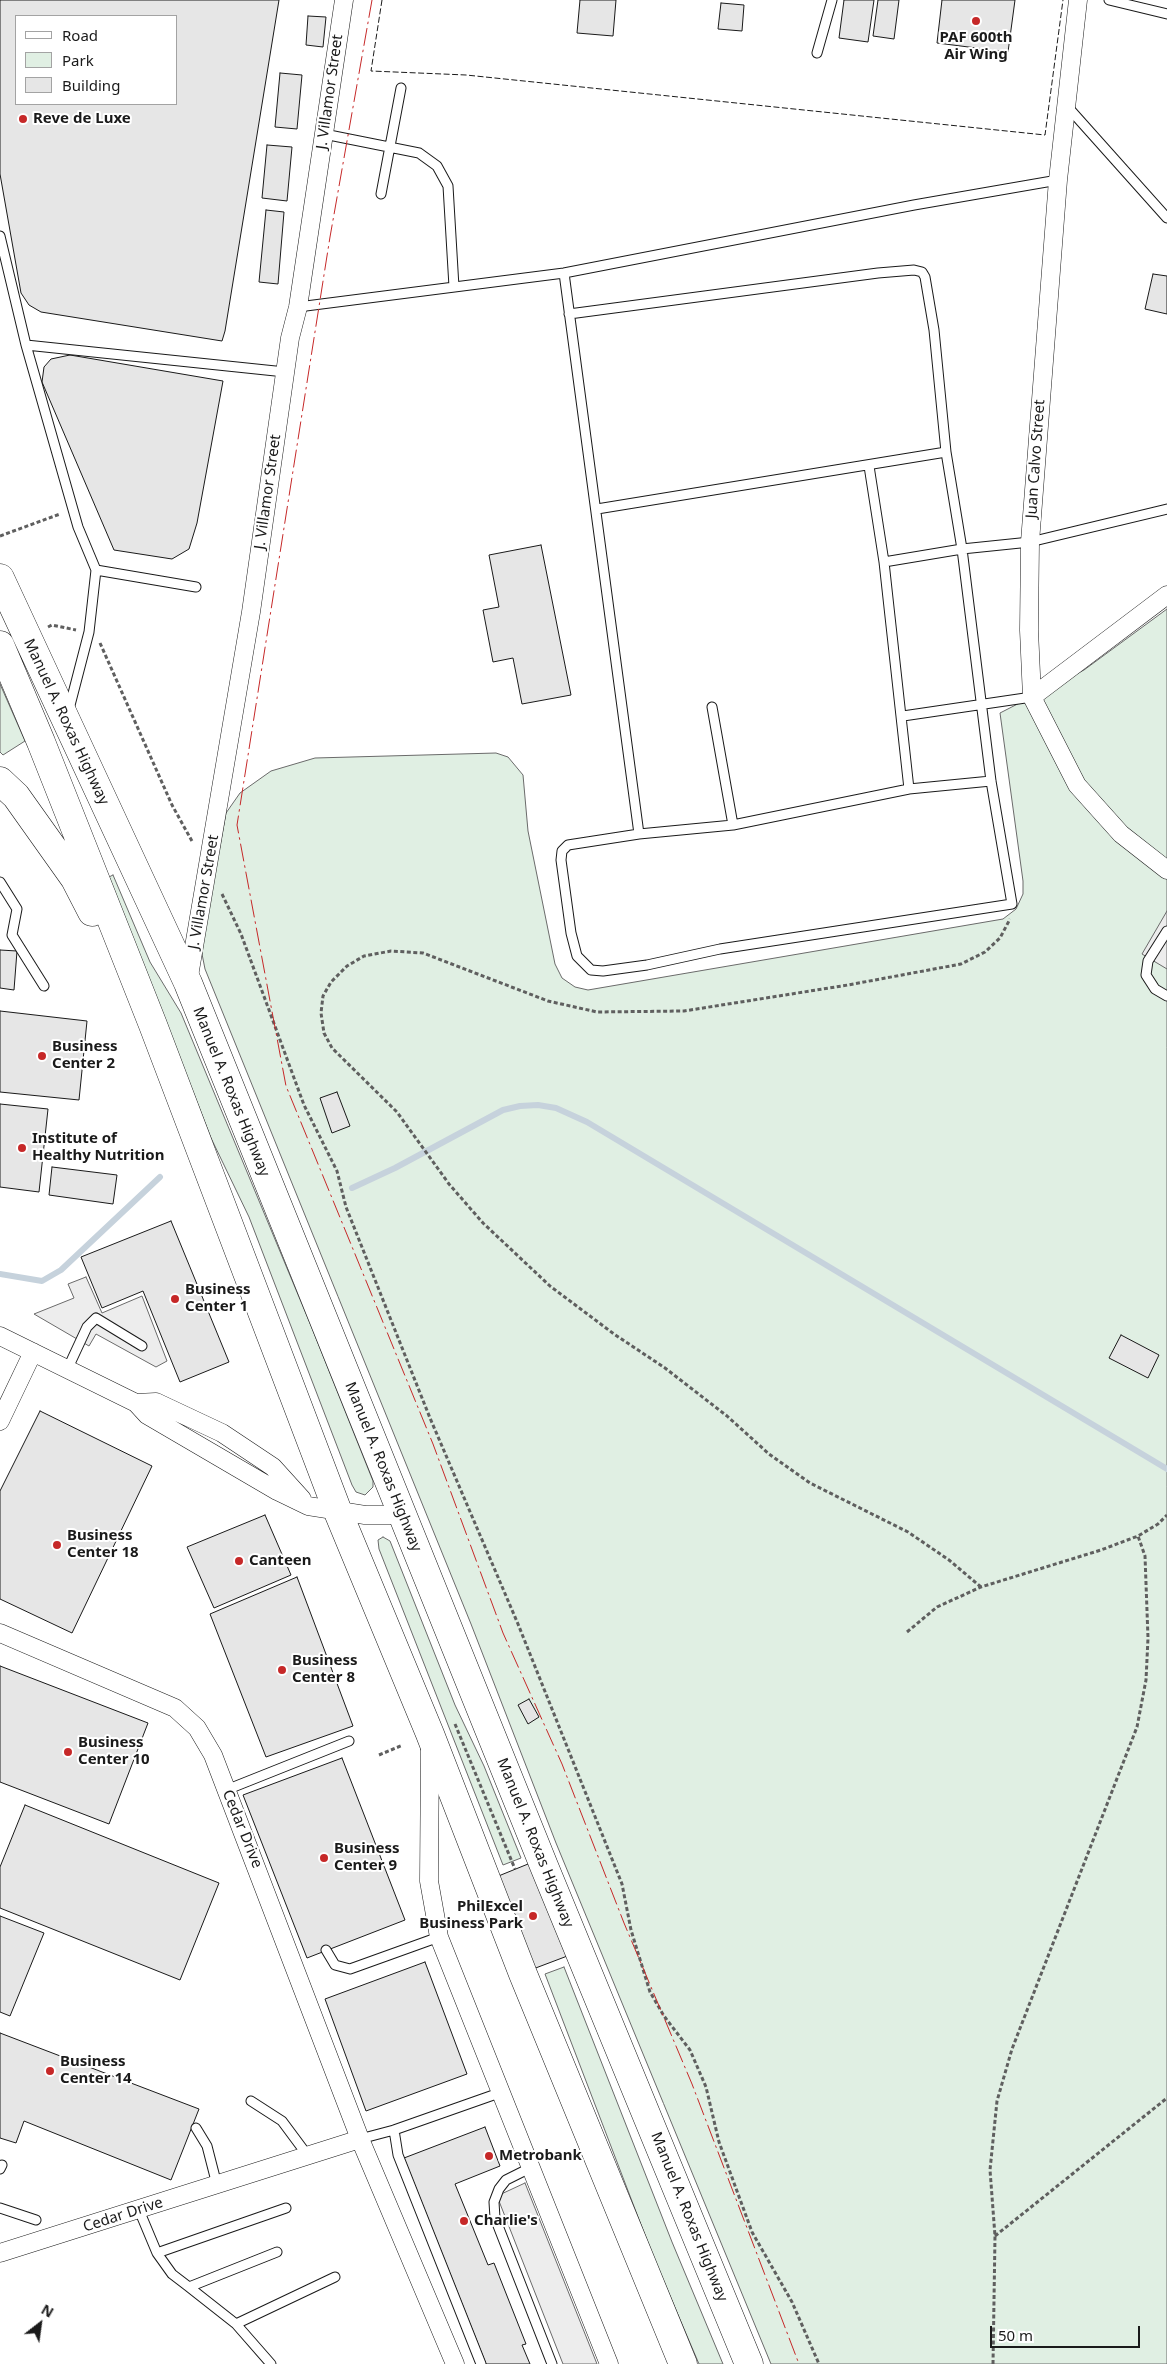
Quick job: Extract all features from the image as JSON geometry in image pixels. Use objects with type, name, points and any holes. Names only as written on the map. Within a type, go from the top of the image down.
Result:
[{"type":"main road","name":"Manuel A. Roxas Highway","points":[[0,578],[188,983],[402,1515],[749,2364]]},
{"type":"main road","name":"Manuel A. Roxas Highway","points":[[0,645],[41,742],[152,1025],[338,1512],[430,1734],[523,1974],[683,2364]]},
{"type":"main road","points":[[0,780],[16,796],[75,879],[152,1025]]},
{"type":"street","name":"J. Villamor Street","points":[[188,983],[251,612],[290,338],[298,308],[344,0]]},
{"type":"street","name":"Juan Calvo Street","points":[[1078,0],[1058,180],[1030,542],[1029,630],[1032,697],[1077,785],[1121,834],[1167,870]]},
{"type":"street","points":[[1032,697],[1167,595]]},
{"type":"street","points":[[0,1336],[136,1404],[156,1402],[222,1433],[273,1467],[308,1506],[365,1515],[402,1515]]},
{"type":"street","points":[[0,1421],[33,1352]]},
{"type":"street","name":"Cedar Drive","points":[[0,1633],[175,1708],[197,1728],[213,1755],[360,2139],[455,2364]]},
{"type":"street","points":[[430,1734],[429,1881],[439,1937],[609,2364]]},
{"type":"street","name":"Cedar Drive","points":[[0,2253],[360,2139]]},
{"type":"lane","points":[[817,53],[832,0]]},
{"type":"lane","points":[[1109,0],[1167,14]]},
{"type":"lane","points":[[381,194],[401,88]]},
{"type":"lane","points":[[1066,105],[1167,218]]},
{"type":"lane","points":[[324,134],[419,153],[438,166],[448,186],[454,287]]},
{"type":"lane","points":[[298,308],[564,273],[914,205],[1058,180]]},
{"type":"lane","points":[[0,236],[2,259],[78,527],[96,570],[89,632],[66,722]]},
{"type":"lane","points":[[569,314],[878,273],[914,270],[922,272],[925,277],[934,330],[946,452],[962,549],[991,781],[1012,904],[720,949],[647,965],[603,971],[591,970],[577,956],[571,933],[561,860],[562,851],[568,845],[638,834],[733,825],[910,789],[991,781]]},
{"type":"lane","points":[[564,273],[597,509],[638,834]]},
{"type":"lane","points":[[26,345],[285,372]]},
{"type":"lane","points":[[597,509],[946,452]]},
{"type":"lane","points":[[869,466],[884,562],[910,789]]},
{"type":"lane","points":[[884,562],[962,549],[1030,542],[1167,509]]},
{"type":"lane","points":[[96,570],[196,587]]},
{"type":"lane","points":[[902,716],[1032,697]]},
{"type":"lane","points":[[712,707],[733,825]]},
{"type":"lane","points":[[0,882],[17,909],[12,936],[44,986]]},
{"type":"lane","points":[[1167,931],[1148,961],[1146,975],[1155,989],[1167,996]]},
{"type":"lane","points":[[67,1370],[86,1327],[96,1318],[142,1346]]},
{"type":"lane","points":[[226,1790],[349,1741]]},
{"type":"lane","points":[[326,1950],[335,1965],[350,1969],[439,1937]]},
{"type":"lane","points":[[360,2139],[394,2130],[502,2092]]},
{"type":"lane","points":[[251,2101],[282,2121],[308,2156]]},
{"type":"lane","points":[[196,2128],[207,2146],[217,2185]]},
{"type":"lane","points":[[394,2130],[398,2155],[481,2364]]},
{"type":"lane","points":[[530,2168],[506,2180],[499,2189],[494,2202],[495,2218],[552,2364]]},
{"type":"lane","points":[[0,2208],[36,2220]]},
{"type":"lane","points":[[157,2253],[286,2208]]},
{"type":"lane","points":[[139,2210],[157,2253],[172,2274],[236,2324],[271,2364]]},
{"type":"lane","points":[[189,2287],[277,2252]]},
{"type":"lane","points":[[236,2324],[335,2277]]},
{"type":"path","points":[[0,536],[68,511]]},
{"type":"path","points":[[26,635],[52,626],[89,632],[103,645],[107,660],[172,805],[188,835],[209,866],[241,934],[304,1106],[336,1171],[346,1207],[430,1418],[518,1624],[622,1884],[631,1930],[650,1992],[664,2016],[690,2050],[706,2087],[719,2142],[752,2232],[792,2302],[819,2364]]},
{"type":"path","points":[[981,1587],[949,1560],[908,1532],[810,1483],[769,1454],[727,1416],[664,1368],[614,1334],[550,1286],[483,1224],[431,1161],[420,1142],[397,1112],[345,1063],[332,1048],[324,1033],[322,1013],[323,996],[331,982],[347,966],[364,956],[391,951],[423,953],[548,1001],[597,1012],[684,1011],[848,985],[961,964],[985,952],[1000,938],[1009,923],[1012,904]]},
{"type":"path","points":[[907,1632],[937,1607],[981,1587],[1100,1550],[1138,1536],[1158,1524],[1167,1515]]},
{"type":"path","points":[[993,2364],[995,2236],[990,2170],[997,2101],[1012,2049],[1137,1727],[1146,1680],[1148,1638],[1145,1556],[1138,1536]]},
{"type":"path","points":[[454,1724],[515,1869]]},
{"type":"path","points":[[379,1755],[403,1745]]},
{"type":"path","points":[[995,2236],[1167,2098]]},
{"type":"green space","points":[[1167,609],[1167,2364],[771,2364],[556,1843],[471,1624],[205,969],[201,949],[226,813],[240,793],[271,771],[315,758],[496,753],[508,757],[523,775],[528,831],[555,964],[562,978],[575,987],[588,990],[1003,919],[1016,909],[1023,894],[1023,881],[1000,713],[1084,670]]},
{"type":"green space","points":[[0,684],[25,741],[3,755],[0,752]]},
{"type":"green space","points":[[113,875],[150,962],[181,1013],[311,1326],[373,1481],[373,1487],[365,1495],[356,1492],[352,1485],[249,1217],[211,1138],[109,877]]},
{"type":"green space","points":[[383,1537],[390,1541],[455,1705],[484,1766],[521,1858],[503,1865],[379,1549],[378,1540]]},
{"type":"green space","points":[[564,1967],[672,2242],[723,2364],[699,2364],[653,2256],[545,1974]]},
{"type":"shaded area","points":[[1167,911],[1167,969],[1142,954]]},
{"type":"shaded area","points":[[86,1277],[102,1313],[142,1296],[167,1361],[156,1367],[96,1334],[89,1346],[34,1314],[74,1298],[68,1284]]},
{"type":"shaded area","points":[[525,2183],[597,2364],[563,2364],[497,2196]]},
{"type":"building","points":[[0,0],[279,0],[222,341],[41,312],[29,305],[21,293],[0,174]]},
{"type":"building","points":[[580,0],[616,0],[613,36],[577,33]]},
{"type":"building","points":[[844,0],[874,0],[868,42],[839,38]]},
{"type":"building","points":[[878,0],[899,0],[894,39],[873,36]]},
{"type":"building","name":"PAF 600th Air Wing","points":[[942,0],[1015,0],[1008,52],[937,43]]},
{"type":"building","points":[[721,3],[744,5],[742,31],[718,29]]},
{"type":"building","points":[[308,16],[326,17],[323,47],[306,45]]},
{"type":"building","points":[[280,73],[302,75],[297,129],[275,127]]},
{"type":"building","points":[[267,145],[292,147],[287,201],[262,198]]},
{"type":"building","points":[[266,210],[284,212],[278,284],[259,282]]},
{"type":"building","points":[[1153,274],[1167,276],[1167,314],[1145,309]]},
{"type":"building","points":[[70,355],[223,381],[197,523],[189,549],[172,559],[114,550],[42,382],[44,367],[51,359]]},
{"type":"building","points":[[541,545],[571,695],[522,704],[513,658],[493,662],[483,610],[499,607],[489,555]]},
{"type":"building","points":[[0,950],[17,951],[14,990],[0,988]]},
{"type":"building","name":"Business Center 2","points":[[0,1011],[87,1021],[79,1100],[0,1092]]},
{"type":"building","points":[[337,1092],[350,1126],[332,1133],[320,1098]]},
{"type":"building","name":"Institute of Healthy Nutrition","points":[[0,1104],[48,1109],[39,1192],[0,1187]]},
{"type":"building","points":[[52,1167],[117,1175],[113,1204],[49,1195]]},
{"type":"building","name":"Business Center 1","points":[[171,1221],[229,1362],[180,1382],[143,1291],[102,1308],[81,1257]]},
{"type":"building","points":[[1121,1335],[1159,1355],[1148,1378],[1109,1358]]},
{"type":"building","name":"Business Center 18","points":[[40,1411],[152,1466],[72,1633],[0,1599],[0,1491]]},
{"type":"building","name":"Canteen","points":[[265,1515],[291,1575],[214,1608],[187,1547]]},
{"type":"building","name":"Business Center 8","points":[[297,1577],[353,1726],[266,1757],[210,1614]]},
{"type":"building","name":"Business Center 10","points":[[0,1666],[148,1723],[109,1824],[0,1782]]},
{"type":"building","points":[[529,1699],[539,1717],[528,1724],[518,1705]]},
{"type":"building","name":"Business Center 9","points":[[342,1758],[405,1920],[307,1958],[243,1795]]},
{"type":"building","points":[[25,1805],[219,1883],[180,1980],[0,1908],[0,1867]]},
{"type":"building","name":"PhilExcel Business Park","points":[[533,1862],[570,1955],[533,1969],[496,1877]]},
{"type":"building","points":[[0,1916],[44,1933],[10,2016],[0,2012]]},
{"type":"building","points":[[425,1962],[467,2074],[366,2111],[325,1999]]},
{"type":"building","name":"Business Center 14","points":[[0,2033],[199,2109],[171,2180],[24,2121],[16,2143],[0,2138]]},
{"type":"building","points":[[485,2127],[500,2166],[455,2184],[488,2265],[494,2263],[526,2344],[522,2345],[530,2364],[486,2364],[404,2158]]},
{"type":"waterway","points":[[352,1188],[395,1168],[503,1110],[520,1106],[538,1105],[556,1108],[587,1122],[1167,1469]]},
{"type":"waterway","points":[[0,1274],[42,1281],[61,1270],[160,1177]]},
{"type":"fence","points":[[382,0],[371,71],[466,75],[1045,135],[1063,0]]},
{"type":"power","points":[[372,0],[330,237],[237,825],[286,1086],[433,1444],[503,1633],[562,1764],[624,1923],[692,2084],[799,2364]]},
{"type":"place","name":"PAF 600th Air Wing","points":[[976,21]]},
{"type":"place","name":"Reve de Luxe","points":[[23,119]]},
{"type":"place","name":"Business Center 2","points":[[42,1056]]},
{"type":"place","name":"Institute of Healthy Nutrition","points":[[22,1148]]},
{"type":"place","name":"Business Center 1","points":[[175,1299]]},
{"type":"place","name":"Business Center 18","points":[[57,1545]]},
{"type":"place","name":"Canteen","points":[[239,1561]]},
{"type":"place","name":"Business Center 8","points":[[282,1670]]},
{"type":"place","name":"Business Center 10","points":[[68,1752]]},
{"type":"place","name":"Business Center 9","points":[[324,1858]]},
{"type":"place","name":"PhilExcel Business Park","points":[[533,1916]]},
{"type":"place","name":"Business Center 14","points":[[50,2071]]},
{"type":"place","name":"Metrobank","points":[[489,2156]]},
{"type":"place","name":"Charlie's","points":[[464,2221]]}]
